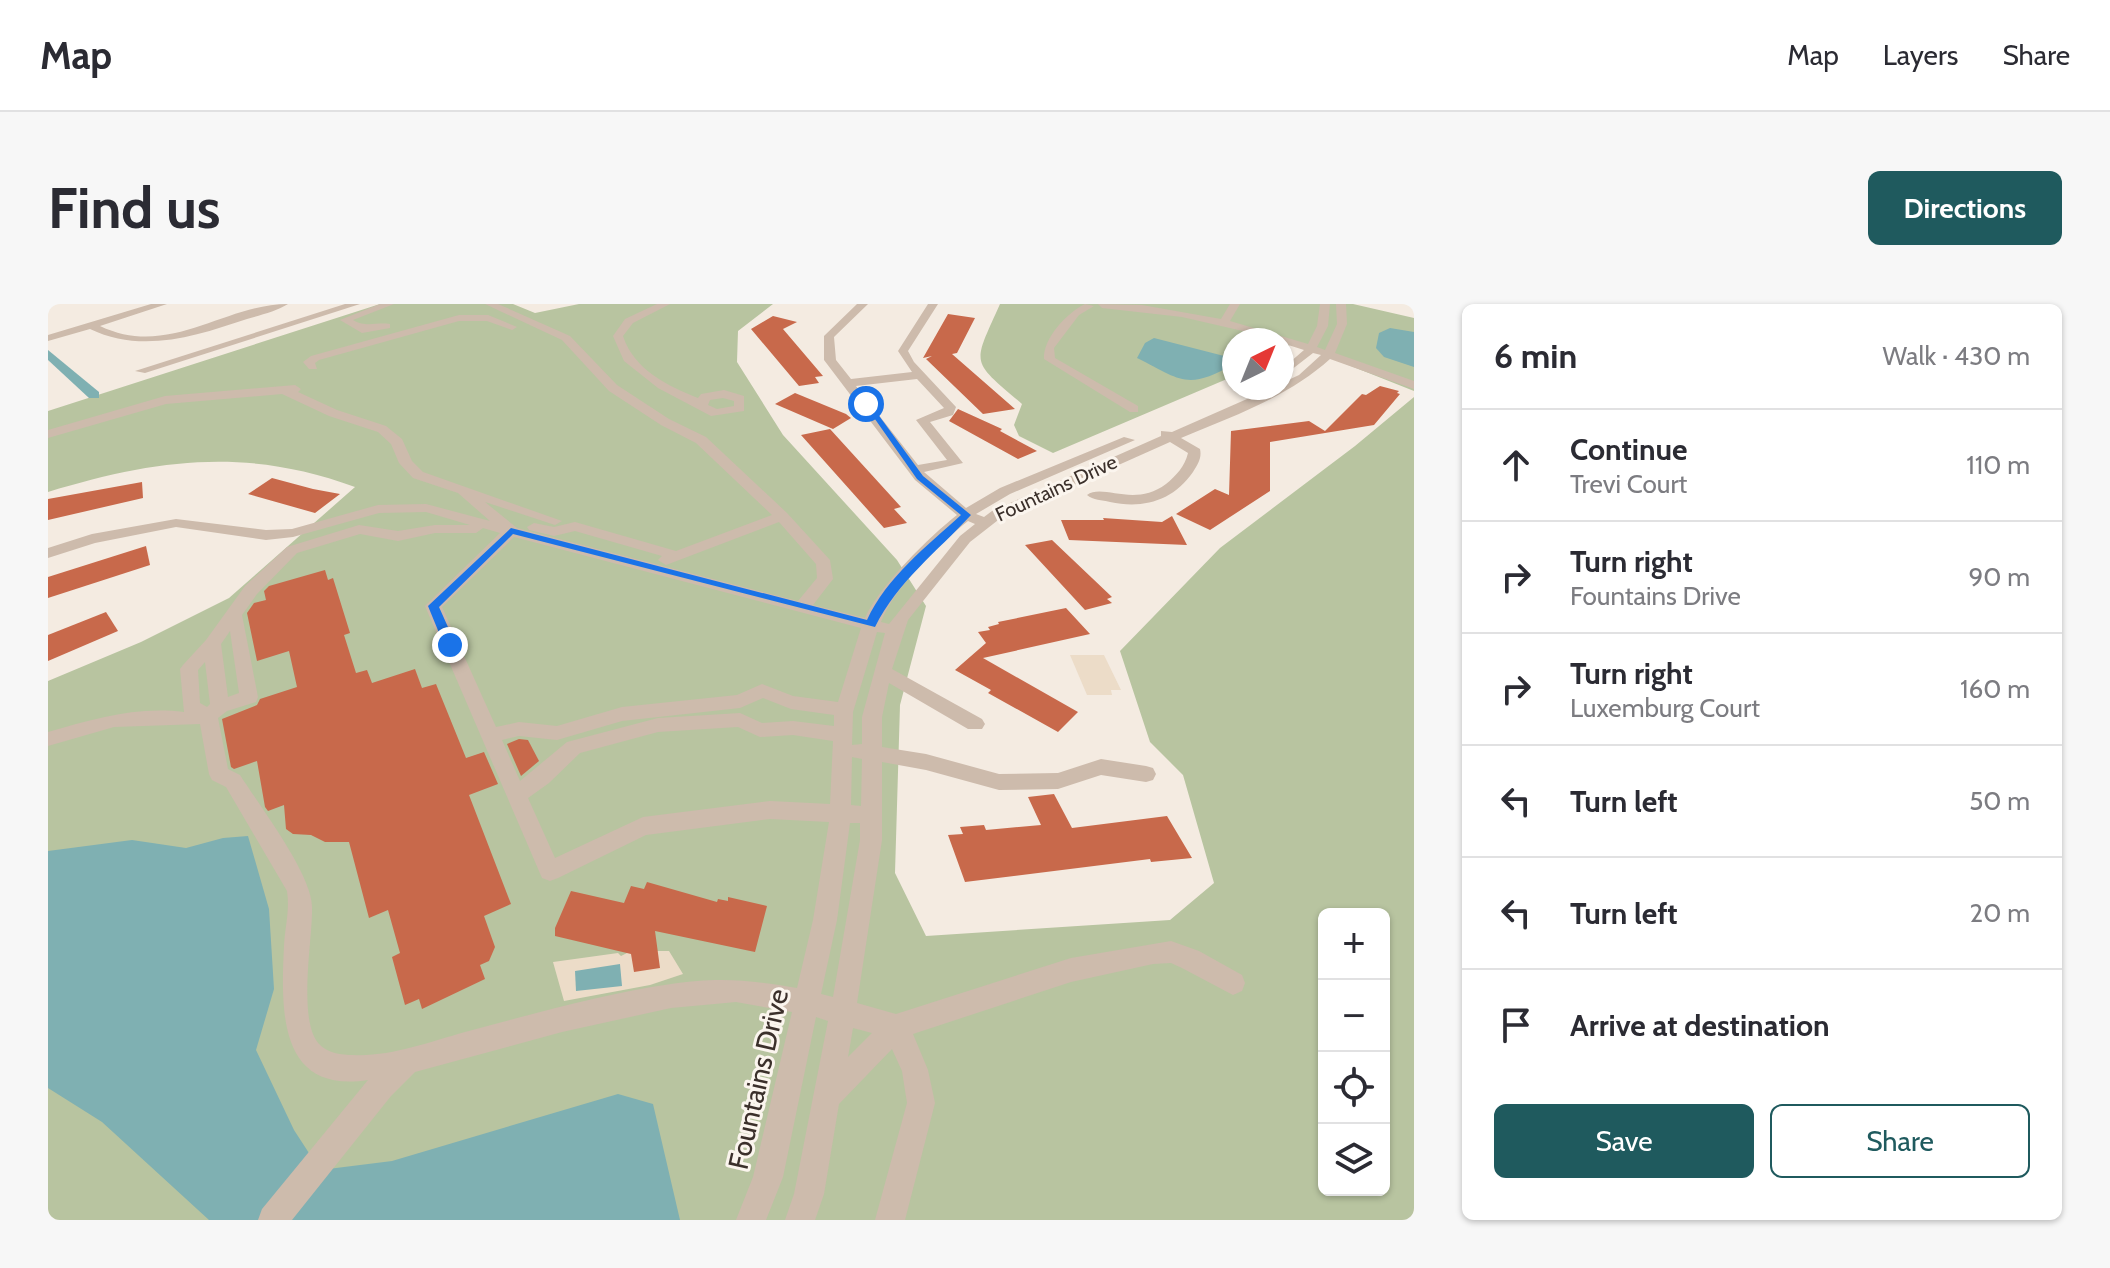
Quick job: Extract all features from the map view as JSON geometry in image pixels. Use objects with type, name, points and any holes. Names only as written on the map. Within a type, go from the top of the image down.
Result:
[{"type":"street","points":[[59,331],[143,304]]},
{"type":"street","points":[[59,331],[93,326],[162,304]]},
{"type":"street","points":[[93,326],[105,335],[126,340],[146,340],[169,337],[283,304]]},
{"type":"street","points":[[141,371],[355,304]]},
{"type":"street","points":[[389,304],[347,318],[346,322],[366,331],[415,317]]},
{"type":"street","points":[[490,304],[566,338],[613,388],[665,422],[701,440],[782,516],[824,563],[825,579],[801,608]]},
{"type":"street","points":[[665,304],[629,321],[618,336],[620,350],[633,365],[682,396],[700,403]]},
{"type":"street","points":[[863,304],[829,336],[830,360],[914,470],[976,519]]},
{"type":"street","points":[[914,470],[956,463],[922,420],[949,412],[950,407],[920,375],[903,351],[930,304]]},
{"type":"street","points":[[1188,316],[1198,304]]},
{"type":"street","points":[[1223,325],[1235,304]]},
{"type":"street","points":[[1321,351],[1325,304]]},
{"type":"street","points":[[1294,367],[1321,351],[1342,324],[1341,304]]},
{"type":"street","points":[[1134,409],[1050,359],[1049,348],[1076,307],[1125,305],[1188,316],[1321,351],[1414,385]]},
{"type":"street","points":[[313,367],[309,362],[315,358],[467,317],[492,319],[536,338],[566,338]]},
{"type":"street","name":"Fountains Drive","points":[[751,1220],[768,1177],[828,903],[839,813],[845,710],[877,610],[916,562],[976,519],[1005,491],[1274,393],[1303,377],[1321,351]]},
{"type":"street","points":[[849,383],[920,375]]},
{"type":"street","points":[[48,434],[165,400],[282,389],[333,413],[382,429],[397,442],[410,469],[464,492],[678,556]]},
{"type":"street","name":"Fountains Drive","points":[[1166,434],[1232,400]]},
{"type":"street","points":[[1094,495],[1142,501],[1169,486],[1191,467],[1195,452],[1166,434]]},
{"type":"street","points":[[464,492],[498,526]]},
{"type":"street","points":[[48,553],[92,539],[176,523],[266,535],[293,533],[343,517],[401,506],[426,508],[630,564],[895,630]]},
{"type":"street","points":[[630,564],[678,556],[782,516]]},
{"type":"street","name":"Fountains Drive","points":[[800,1220],[809,1194],[862,908],[871,840],[872,717],[882,671],[900,618],[965,539],[976,519]]},
{"type":"street","points":[[575,526],[554,532],[505,521],[433,606],[550,871],[643,826],[770,810],[870,815]]},
{"type":"street","points":[[214,711],[191,707],[189,669],[234,616],[251,590],[282,558],[302,546],[359,529],[398,536],[435,529],[473,530],[498,526]]},
{"type":"street","points":[[48,739],[114,720],[163,716],[184,719],[249,697],[234,616]]},
{"type":"street","points":[[882,671],[975,724]]},
{"type":"street","points":[[516,795],[542,777],[574,747],[658,725],[740,710],[762,691],[791,702],[845,710]]},
{"type":"street","points":[[490,736],[519,729],[549,733],[622,714],[740,710],[760,730],[793,728],[842,741],[870,753],[926,762],[999,782],[1058,781],[1101,767],[1146,774]]},
{"type":"street","points":[[214,711],[219,774],[233,781],[285,864],[298,891],[301,906],[296,943],[296,1008],[301,1038],[310,1054],[325,1064],[354,1069],[407,1061],[562,1019],[671,996],[736,990],[843,1011],[896,1027],[915,1070],[921,1103],[890,1220]]},
{"type":"street","points":[[549,733],[560,757]]},
{"type":"street","points":[[828,903],[862,908]]},
{"type":"street","points":[[825,1099],[896,1027],[1071,970],[1171,952],[1233,983]]},
{"type":"street","points":[[273,1220],[381,1086],[407,1061]]},
{"type":"green space","points":[[380,304],[513,304],[535,313],[579,304],[773,304],[738,331],[737,362],[783,435],[897,560],[926,606],[900,705],[895,873],[926,936],[1170,920],[1214,883],[1183,775],[1150,742],[1120,651],[1220,548],[1355,446],[1414,397],[1414,1220],[48,1220],[48,681],[141,642],[229,598],[355,487],[277,466],[202,462],[126,472],[48,492],[48,411]]},
{"type":"green space","points":[[1000,304],[1353,304],[1414,318],[1414,391],[1294,343],[1294,328],[1222,328],[1222,381],[1053,453],[1019,436],[1014,425],[1022,404],[985,369],[981,361],[984,340]]},
{"type":"shaded area","points":[[1070,655],[1104,655],[1121,690],[1111,690],[1112,695],[1087,695]]},
{"type":"shaded area","points":[[631,951],[669,951],[683,974],[650,985],[564,1001],[553,962],[618,953],[621,956]]},
{"type":"water","points":[[1390,328],[1414,332],[1414,367],[1384,357],[1376,348],[1379,333]]},
{"type":"water","points":[[1154,338],[1222,355],[1222,370],[1194,380],[1175,377],[1137,358],[1145,343]]},
{"type":"water","points":[[248,836],[269,909],[274,989],[256,1050],[294,1130],[320,1170],[392,1161],[618,1094],[653,1104],[680,1220],[209,1220],[102,1122],[48,1088],[48,851],[132,840],[186,848],[223,838]]},
{"type":"water","points":[[620,964],[622,986],[576,991],[575,971]]},
{"type":"building","points":[[948,314],[975,318],[957,353],[952,354],[1015,409],[983,414],[926,359],[932,356],[923,358]]},
{"type":"building","points":[[773,316],[797,322],[783,329],[823,376],[815,377],[819,383],[799,386],[751,329]]},
{"type":"building","points":[[1380,386],[1399,391],[1397,393],[1400,394],[1374,425],[1270,442],[1270,491],[1210,530],[1176,514],[1215,489],[1229,495],[1231,431],[1309,421],[1325,431],[1362,394],[1366,395]]},
{"type":"building","points":[[795,393],[851,418],[833,429],[775,404]]},
{"type":"building","points":[[958,409],[1002,429],[1000,431],[1037,451],[1018,459],[949,421]]},
{"type":"building","points":[[830,429],[901,507],[894,509],[907,523],[884,528],[801,435]]},
{"type":"building","points":[[272,478],[340,494],[315,513],[248,494]]},
{"type":"building","points":[[142,482],[143,498],[48,520],[48,499]]},
{"type":"building","points":[[1172,516],[1187,545],[1069,540],[1061,520],[1103,518],[1162,522]]},
{"type":"building","points":[[1052,540],[1112,597],[1107,599],[1112,603],[1085,610],[1025,545]]},
{"type":"building","points":[[146,546],[150,565],[48,598],[48,577]]},
{"type":"building","points":[[325,570],[328,580],[333,578],[350,633],[344,635],[356,673],[367,670],[372,683],[415,669],[422,688],[436,684],[466,758],[484,752],[498,784],[469,795],[511,904],[484,916],[495,947],[489,961],[480,965],[485,979],[422,1009],[419,999],[405,1005],[392,957],[400,953],[388,910],[369,918],[349,842],[325,842],[311,835],[293,834],[286,829],[284,805],[268,811],[265,807],[257,761],[234,769],[231,767],[222,719],[257,705],[260,699],[297,687],[289,651],[257,661],[247,613],[254,603],[266,600],[264,591],[269,586]]},
{"type":"building","points":[[1066,608],[1090,634],[983,658],[1078,712],[1058,732],[988,693],[991,690],[955,670],[986,643],[978,632],[990,630],[988,627],[998,622]]},
{"type":"building","points":[[106,612],[118,631],[48,661],[48,635]]},
{"type":"building","points":[[519,739],[528,740],[539,761],[521,776],[507,744]]},
{"type":"building","points":[[1054,794],[1072,828],[1167,816],[1192,858],[1151,862],[1150,859],[965,882],[948,835],[963,834],[960,827],[984,825],[986,830],[1041,825],[1028,797]]},
{"type":"building","points":[[647,882],[717,902],[718,899],[728,901],[728,897],[767,906],[755,952],[655,931],[660,968],[634,972],[631,954],[555,936],[555,928],[571,891],[624,903],[631,886],[644,889]]},
{"type":"waterway","points":[[48,354],[94,395]]},
{"type":"route","points":[[450,645],[433,606],[511,531],[871,624],[877,610],[916,562],[966,515],[920,477],[866,404]]}]
